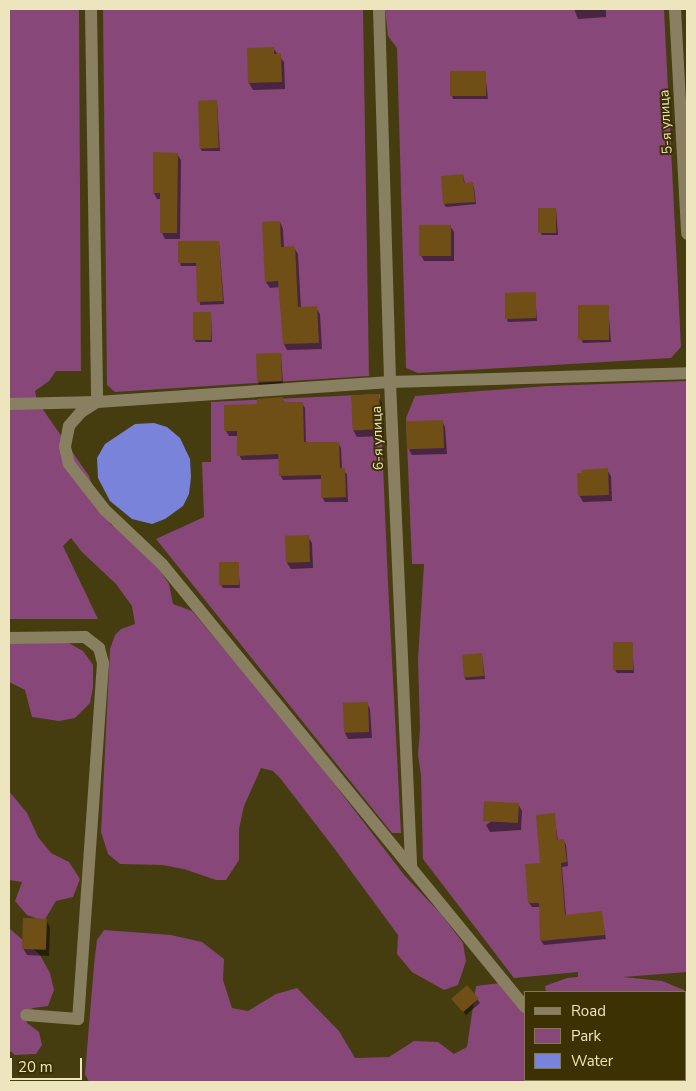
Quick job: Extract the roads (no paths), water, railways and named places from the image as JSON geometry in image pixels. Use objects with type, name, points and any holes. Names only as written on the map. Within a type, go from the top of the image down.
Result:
[{"type":"lane","points":[[91,9],[97,402]]},
{"type":"lane","name":"6-я улица","points":[[379,9],[390,382],[411,867]]},
{"type":"lane","name":"5-я улица","points":[[675,9],[687,234]]},
{"type":"lane","points":[[9,404],[97,402],[390,382],[687,373]]},
{"type":"lane","points":[[97,402],[81,412],[69,426],[65,447],[69,464],[105,510],[162,564],[524,1006]]},
{"type":"lane","points":[[9,638],[85,637],[99,648],[103,662],[78,1019],[26,1015]]},
{"type":"water","points":[[154,423],[167,427],[180,438],[190,459],[191,477],[189,494],[183,506],[165,519],[152,524],[132,519],[110,501],[98,478],[97,458],[105,444],[135,424]]}]
